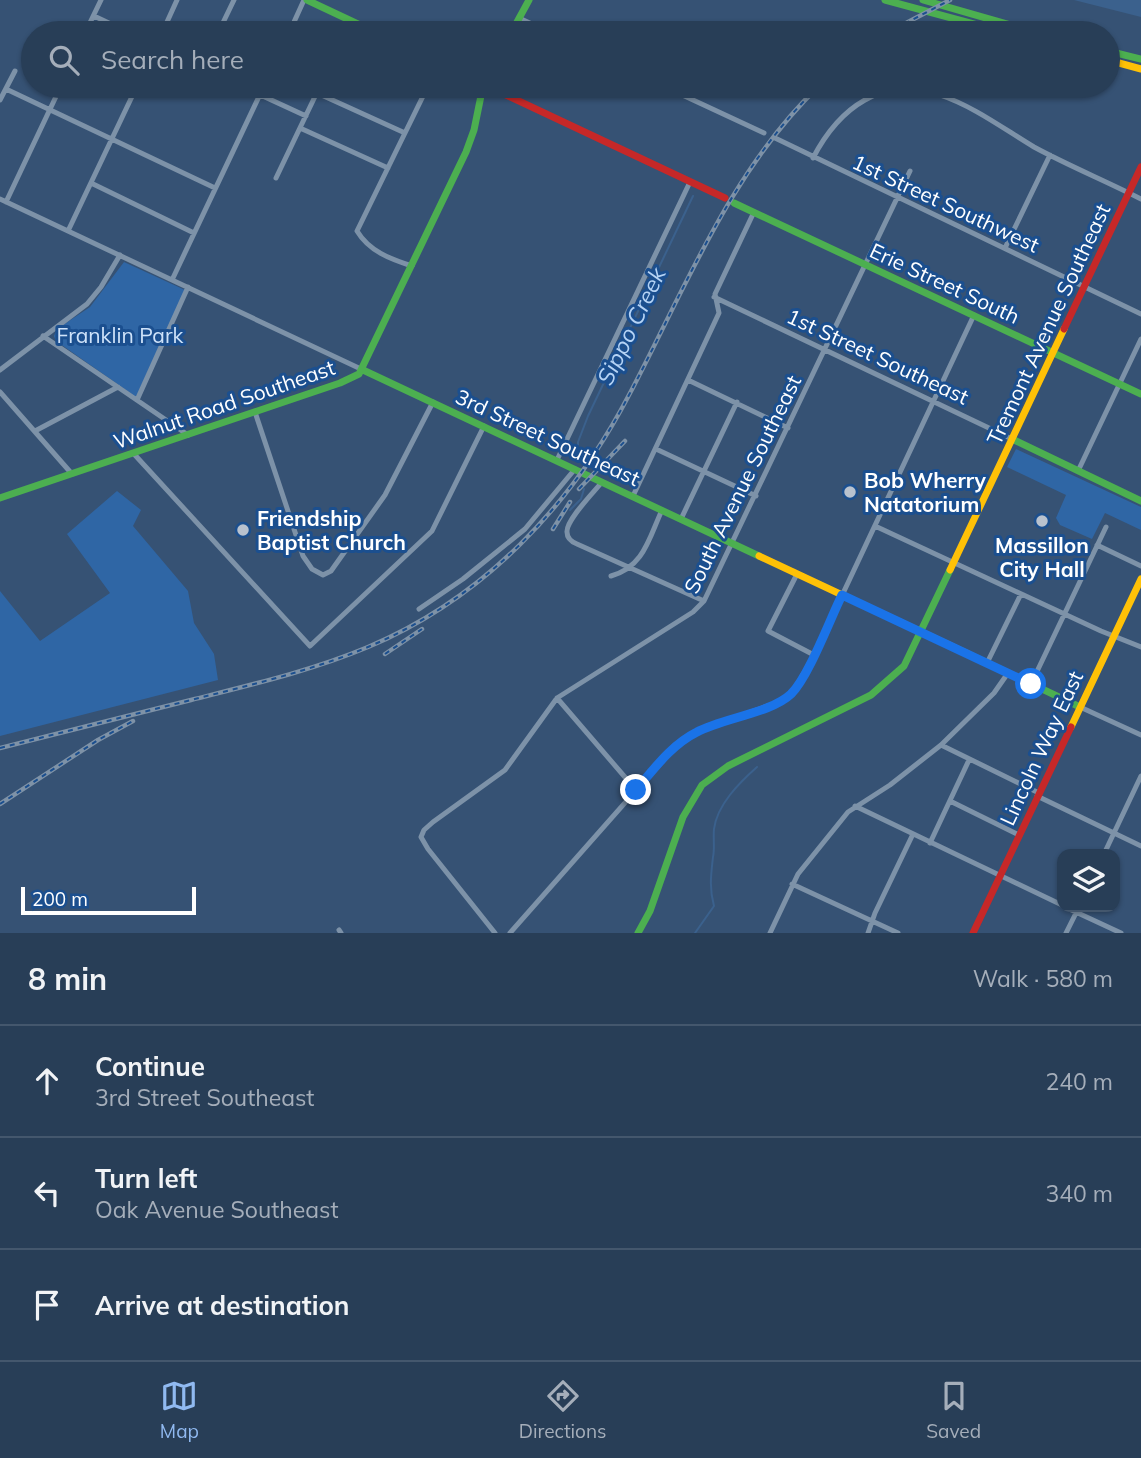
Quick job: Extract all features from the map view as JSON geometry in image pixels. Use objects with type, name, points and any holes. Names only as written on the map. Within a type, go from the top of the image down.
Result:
[{"type":"main road","points":[[306,0],[351,21]]},
{"type":"main road","points":[[517,21],[529,0]]},
{"type":"main road","points":[[885,0],[963,21]]},
{"type":"main road","points":[[923,0],[996,21]]},
{"type":"main road","points":[[1120,54],[1141,59]]},
{"type":"main road","points":[[1120,63],[1141,69]]},
{"type":"main road","name":"Walnut Road Southeast","points":[[0,498],[349,380],[363,370],[466,152],[482,98]]},
{"type":"main road","points":[[511,98],[725,198]]},
{"type":"main road","name":"Tremont Avenue Southeast","points":[[638,933],[650,911],[682,817],[702,785],[728,766],[871,695],[901,670],[1141,167]]},
{"type":"main road","name":"Erie Street South","points":[[734,202],[1141,394]]},
{"type":"main road","name":"3rd Street Southeast","points":[[363,370],[1080,706]]},
{"type":"main road","name":"1st Street Southeast","points":[[1012,439],[1141,500]]},
{"type":"main road","name":"Lincoln Way East","points":[[973,933],[1141,579]]},
{"type":"street","points":[[91,21],[101,0]]},
{"type":"street","points":[[167,21],[177,0]]},
{"type":"street","points":[[224,21],[234,0]]},
{"type":"street","points":[[295,21],[306,0]]},
{"type":"street","points":[[94,16],[105,21]]},
{"type":"street","points":[[519,18],[525,21]]},
{"type":"street","points":[[0,100],[15,71]]},
{"type":"street","points":[[6,89],[21,96]]},
{"type":"street","points":[[26,98],[215,188]]},
{"type":"street","points":[[3,201],[55,98]]},
{"type":"street","points":[[68,231],[131,98]]},
{"type":"street","points":[[172,279],[259,98]]},
{"type":"street","points":[[267,98],[306,116]]},
{"type":"street","points":[[276,178],[315,98]]},
{"type":"street","points":[[328,98],[405,134]]},
{"type":"street","points":[[412,266],[382,254],[357,232],[422,98]]},
{"type":"street","points":[[689,98],[764,133]]},
{"type":"street","points":[[813,158],[826,134],[844,114],[868,98]]},
{"type":"street","points":[[947,98],[1050,155],[1141,199]]},
{"type":"street","points":[[300,128],[388,168]]},
{"type":"street","name":"1st Street Southwest","points":[[775,138],[1141,314]]},
{"type":"street","points":[[1005,248],[1050,155]]},
{"type":"street","name":"South Avenue Southeast","points":[[495,933],[428,849],[421,837],[424,830],[505,770],[557,698],[693,612],[704,601],[909,171]]},
{"type":"street","points":[[557,460],[690,182]]},
{"type":"street","points":[[91,183],[194,233]]},
{"type":"street","name":"3rd Street Southeast","points":[[3,201],[363,370]]},
{"type":"street","points":[[633,496],[719,313],[714,297],[754,212]]},
{"type":"street","points":[[0,370],[87,304],[101,287],[120,255]]},
{"type":"street","points":[[137,400],[188,287]]},
{"type":"street","name":"1st Street Southeast","points":[[714,297],[1012,439]]},
{"type":"street","points":[[510,933],[670,751],[685,738],[705,728],[774,705],[789,696],[814,655],[974,315]]},
{"type":"street","points":[[43,336],[188,435]]},
{"type":"street","points":[[1078,471],[1141,339]]},
{"type":"street","points":[[688,380],[788,428]]},
{"type":"street","points":[[35,431],[118,387]]},
{"type":"street","points":[[0,392],[72,474]]},
{"type":"street","points":[[255,412],[303,556],[321,575],[331,571],[385,495],[433,402]]},
{"type":"street","points":[[681,519],[737,402]]},
{"type":"street","points":[[134,454],[310,646],[432,531],[484,426]]},
{"type":"street","points":[[656,449],[756,496]]},
{"type":"street","points":[[419,609],[463,579],[525,529],[575,469]]},
{"type":"street","points":[[602,482],[570,523],[568,537],[704,601]]},
{"type":"street","points":[[611,576],[632,568],[639,559],[662,510]]},
{"type":"street","points":[[875,526],[1141,647]]},
{"type":"street","points":[[1031,684],[1106,527]]},
{"type":"street","points":[[1097,545],[1141,566]]},
{"type":"street","points":[[797,574],[768,631],[814,655]]},
{"type":"street","points":[[987,663],[1021,594]]},
{"type":"street","points":[[770,933],[792,884],[804,866],[855,806],[890,785],[941,745],[994,693],[1008,673]]},
{"type":"street","points":[[557,698],[636,790]]},
{"type":"street","points":[[1080,706],[1141,735]]},
{"type":"street","points":[[941,745],[1141,846]]},
{"type":"street","points":[[930,842],[969,760]]},
{"type":"street","points":[[1106,849],[1141,776]]},
{"type":"street","points":[[950,801],[1019,835]]},
{"type":"street","points":[[855,806],[1057,903]]},
{"type":"street","points":[[869,933],[913,834]]},
{"type":"street","points":[[792,884],[898,933]]},
{"type":"street","points":[[1066,933],[1076,912]]},
{"type":"street","points":[[1083,912],[1121,933]]},
{"type":"green space","name":"Franklin Park","points":[[124,262],[185,290],[136,397],[56,341],[54,336],[57,329],[90,307]]},
{"type":"green space","points":[[1016,449],[1141,507],[1141,530],[1105,513],[1092,539],[1060,525],[1056,518],[1066,495],[1007,467]]},
{"type":"green space","points":[[117,491],[141,510],[133,526],[188,591],[194,623],[214,654],[218,680],[0,736],[0,591],[40,641],[110,593],[67,534]]},
{"type":"shaded area","points":[[1074,0],[1141,0],[1141,17]]},
{"type":"waterway","name":"Sippo Creek","points":[[578,458],[578,442],[588,416],[693,196]]},
{"type":"waterway","name":"Sippo Creek","points":[[570,510],[581,499],[584,489]]},
{"type":"waterway","name":"Sippo Creek","points":[[695,933],[714,906],[711,882],[714,829],[719,811],[730,795],[757,767]]},
{"type":"railway","points":[[910,21],[950,0]]},
{"type":"railway","points":[[0,748],[258,683],[346,656],[410,627],[450,603],[486,575],[552,511],[606,436],[735,193],[760,155],[808,98]]},
{"type":"railway","points":[[579,489],[625,441]]},
{"type":"railway","points":[[553,529],[570,502]]},
{"type":"railway","points":[[385,654],[422,629]]},
{"type":"railway","points":[[0,804],[98,740],[133,721]]},
{"type":"traffic: fast","points":[[307,0],[352,21]]},
{"type":"traffic: fast","points":[[518,21],[529,0]]},
{"type":"traffic: fast","points":[[885,0],[963,21]]},
{"type":"traffic: fast","points":[[923,0],[996,21]]},
{"type":"traffic: fast","points":[[1120,54],[1141,59]]},
{"type":"traffic: fast","points":[[0,498],[340,383],[359,374],[466,152],[481,98]]},
{"type":"traffic: fast","points":[[734,203],[1141,394]]},
{"type":"traffic: fast","points":[[363,370],[759,556]]},
{"type":"traffic: fast","points":[[1012,439],[1141,501]]},
{"type":"traffic: fast","points":[[638,933],[650,911],[683,817],[702,785],[728,766],[871,695],[904,666],[950,570]]},
{"type":"traffic: fast","points":[[968,654],[1080,707]]},
{"type":"traffic: slow","points":[[1120,63],[1141,69]]},
{"type":"traffic: slow","points":[[950,570],[1064,329]]},
{"type":"traffic: slow","points":[[759,556],[968,654]]},
{"type":"traffic: slow","points":[[1071,727],[1141,579]]},
{"type":"traffic: jam","points":[[512,98],[725,198]]},
{"type":"traffic: jam","points":[[1064,329],[1141,167]]},
{"type":"traffic: jam","points":[[973,933],[1071,727]]},
{"type":"place","name":"Bob Wherry Natatorium","points":[[850,492]]},
{"type":"place","name":"Massillon City Hall","points":[[1042,521]]},
{"type":"place","name":"Friendship Baptist Church","points":[[243,530]]},
{"type":"route","points":[[636,790],[685,738],[725,720],[774,705],[789,696],[801,680],[842,595],[1031,684]]}]
